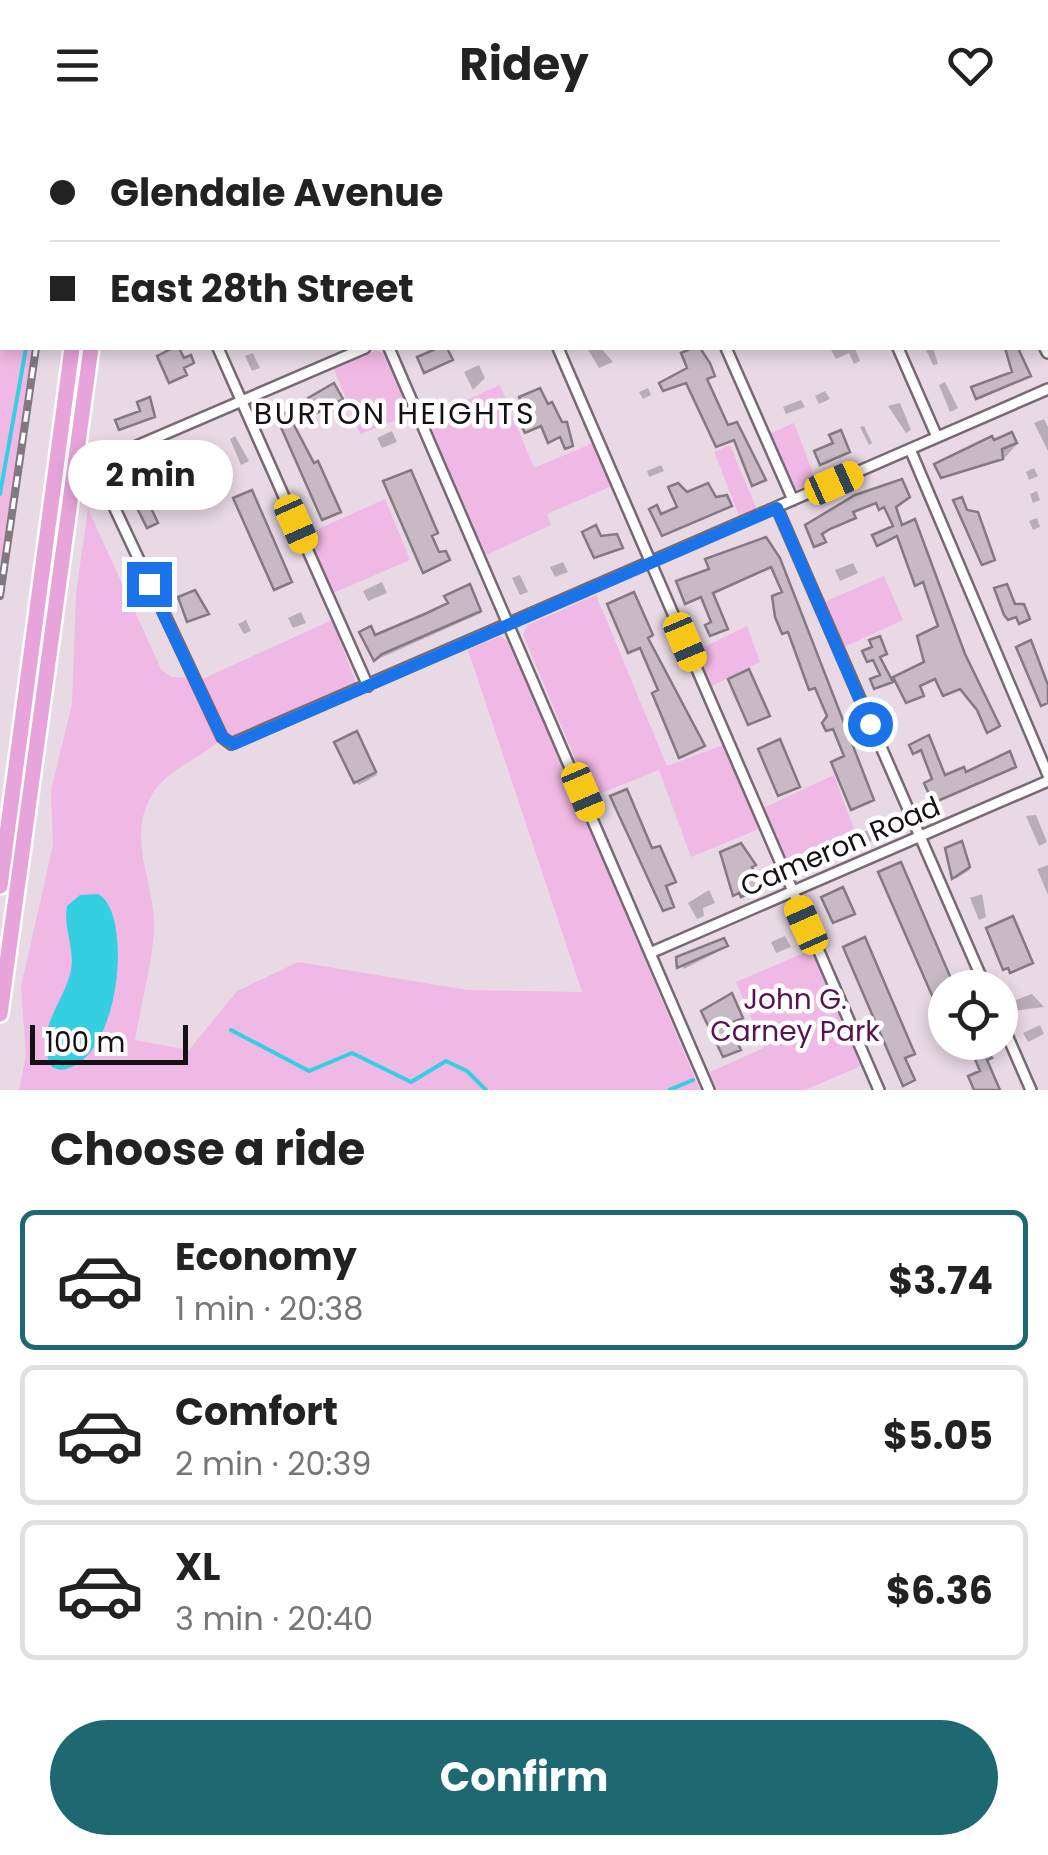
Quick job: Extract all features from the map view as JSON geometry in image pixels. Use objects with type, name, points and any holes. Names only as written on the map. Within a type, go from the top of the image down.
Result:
[{"type":"highway","points":[[0,886],[72,350]]},
{"type":"highway","points":[[0,1014],[90,350]]},
{"type":"street","points":[[219,350],[368,686]]},
{"type":"street","points":[[361,350],[125,450],[102,469],[109,496],[189,674],[222,737],[231,744],[1048,389]]},
{"type":"street","points":[[391,350],[512,624],[709,1090]]},
{"type":"street","points":[[559,350],[879,1090]]},
{"type":"street","points":[[727,350],[793,500]]},
{"type":"street","points":[[899,350],[938,437]]},
{"type":"street","points":[[910,450],[1048,778]]},
{"type":"street","points":[[777,508],[978,970]]},
{"type":"street","name":"Cameron Road","points":[[650,953],[1048,778]]},
{"type":"street","points":[[1018,1059],[1032,1090]]},
{"type":"green space","points":[[0,350],[33,350],[0,567]]},
{"type":"green space","points":[[377,350],[386,355],[412,414],[360,434],[334,369]]},
{"type":"green space","points":[[500,385],[534,468],[593,443],[612,486],[547,514],[551,525],[486,555],[427,418]]},
{"type":"green space","points":[[794,423],[817,484],[794,490],[769,434]]},
{"type":"green space","points":[[730,445],[757,510],[740,518],[714,452]]},
{"type":"green space","points":[[385,499],[410,560],[331,594],[305,535]]},
{"type":"green space","points":[[88,509],[161,669],[171,677],[187,678],[218,742],[165,779],[144,812],[142,846],[154,932],[135,1040],[189,1050],[237,991],[298,962],[468,990],[582,992],[468,650],[500,636],[510,643],[700,1090],[19,1090],[26,1055],[21,987],[53,845],[51,791],[72,704],[76,593]]},
{"type":"green space","points":[[884,576],[903,620],[842,648],[822,603]]},
{"type":"green space","points":[[596,595],[667,766],[723,745],[759,829],[691,857],[659,770],[591,797],[523,634],[528,625]]},
{"type":"green space","points":[[332,620],[357,686],[238,737],[227,734],[198,681]]},
{"type":"green space","points":[[747,626],[760,662],[710,687],[694,652]]},
{"type":"green space","points":[[834,775],[854,829],[785,862],[763,808]]},
{"type":"green space","name":"John G. Carney Park","points":[[811,950],[861,1066],[805,1090],[717,1090],[710,1072],[764,1048],[736,982]]},
{"type":"water","points":[[98,894],[109,907],[116,928],[115,987],[97,1043],[81,1062],[60,1070],[52,1067],[46,1041],[47,1029],[71,970],[67,906],[80,895]]},
{"type":"building","points":[[180,350],[184,358],[191,355],[194,363],[184,368],[187,375],[169,383],[157,356]]},
{"type":"building","points":[[433,350],[448,350],[453,360],[424,373],[417,357]]},
{"type":"building","points":[[701,350],[715,376],[707,379],[728,425],[737,422],[766,480],[752,486],[734,440],[716,447],[686,383],[663,391],[659,383],[687,368],[681,353]]},
{"type":"building","points":[[1006,350],[1019,350],[1031,376],[976,399],[971,387],[1012,372]]},
{"type":"building","points":[[334,383],[343,399],[294,425],[314,463],[318,461],[341,512],[322,520],[276,416],[311,405],[308,398]]},
{"type":"building","points":[[540,388],[562,422],[567,422],[573,446],[565,449],[560,437],[548,443],[541,426],[525,433],[519,421],[527,418],[519,397]]},
{"type":"building","points":[[150,397],[155,417],[119,430],[115,420],[140,411],[137,402]]},
{"type":"building","points":[[841,430],[850,452],[820,465],[814,451],[833,443],[829,435]]},
{"type":"building","points":[[1012,432],[1017,443],[1002,449],[1003,459],[941,478],[934,464],[992,436],[994,440]]},
{"type":"building","points":[[211,448],[216,461],[184,474],[189,484],[146,497],[158,523],[147,528],[130,494],[143,487],[138,474]]},
{"type":"building","points":[[411,470],[438,533],[432,536],[439,552],[446,551],[450,560],[423,573],[383,481]]},
{"type":"building","points":[[902,479],[910,497],[896,507],[902,525],[915,519],[965,654],[1000,726],[987,733],[977,710],[960,689],[943,696],[935,679],[920,686],[924,696],[906,703],[893,677],[924,662],[917,636],[938,626],[923,582],[915,586],[897,536],[877,546],[872,535],[893,526],[884,507],[879,510],[876,503],[853,512],[856,518],[822,534],[826,542],[814,547],[805,525],[855,495]]},
{"type":"building","points":[[678,483],[687,492],[708,483],[716,497],[727,495],[732,506],[662,536],[649,509],[657,505],[661,514],[677,507],[668,487]]},
{"type":"building","points":[[252,490],[292,582],[274,590],[233,498]]},
{"type":"building","points":[[962,497],[967,510],[978,512],[995,560],[982,565],[953,500]]},
{"type":"building","points":[[596,525],[601,536],[617,534],[623,548],[594,558],[582,532]]},
{"type":"building","points":[[766,537],[780,558],[874,800],[851,810],[831,762],[844,756],[833,729],[826,731],[822,723],[827,716],[815,688],[809,690],[788,632],[782,634],[775,617],[772,596],[782,592],[771,567],[713,593],[728,629],[710,636],[705,625],[711,622],[701,597],[685,604],[676,581],[709,569],[705,559]]},
{"type":"building","points":[[470,584],[481,611],[374,661],[359,632],[371,626],[375,635],[427,613],[448,603],[444,596]]},
{"type":"building","points":[[1007,584],[1015,604],[1024,604],[1030,619],[1019,624],[1016,617],[1008,620],[1004,615],[994,588]]},
{"type":"building","points":[[195,590],[209,614],[187,622],[178,597]]},
{"type":"building","points":[[634,592],[653,635],[648,638],[705,746],[679,758],[652,693],[658,690],[640,648],[628,653],[607,604]]},
{"type":"building","points":[[880,636],[887,654],[880,657],[893,682],[874,689],[870,679],[880,675],[873,660],[867,662],[862,651],[872,647],[869,640]]},
{"type":"building","points":[[1031,640],[1048,685],[1048,703],[1041,706],[1016,647]]},
{"type":"building","points":[[749,669],[770,716],[748,725],[728,679]]},
{"type":"building","points":[[357,731],[376,772],[354,783],[334,742]]},
{"type":"building","points":[[929,735],[945,775],[964,767],[966,772],[1010,751],[1016,767],[933,803],[924,783],[932,779],[921,750],[913,754],[909,745]]},
{"type":"building","points":[[780,739],[800,787],[778,796],[758,749]]},
{"type":"building","points":[[627,789],[652,848],[660,846],[676,882],[666,886],[674,907],[663,911],[610,796]]},
{"type":"building","points":[[962,841],[970,867],[952,879],[945,848]]},
{"type":"building","points":[[741,843],[756,865],[752,867],[761,888],[741,897],[739,893],[733,896],[720,852]]},
{"type":"building","points":[[901,862],[947,970],[928,970],[928,986],[878,872]]},
{"type":"building","points":[[843,887],[855,914],[833,923],[821,897]]},
{"type":"building","points":[[1013,916],[1033,963],[1017,970],[1003,970],[986,928]]},
{"type":"building","points":[[865,937],[915,1054],[905,1058],[915,1080],[903,1086],[843,947]]},
{"type":"building","points":[[724,938],[728,946],[677,968],[676,957]]},
{"type":"building","points":[[732,993],[743,1018],[729,1024],[741,1050],[723,1057],[701,1011]]},
{"type":"building","points":[[975,1060],[987,1060],[1000,1090],[974,1090],[968,1076],[980,1071]]},
{"type":"waterway","points":[[0,494],[26,350]]},
{"type":"waterway","points":[[231,1030],[309,1071],[352,1053],[411,1082],[446,1061],[467,1071],[486,1090]]},
{"type":"waterway","points":[[669,1090],[693,1080]]},
{"type":"railway","points":[[0,596],[36,350]]},
{"type":"district","name":"BURTON HEIGHTS","points":[[395,414]]},
{"type":"route","points":[[149,584],[222,737],[234,744],[777,508],[870,724]]}]
